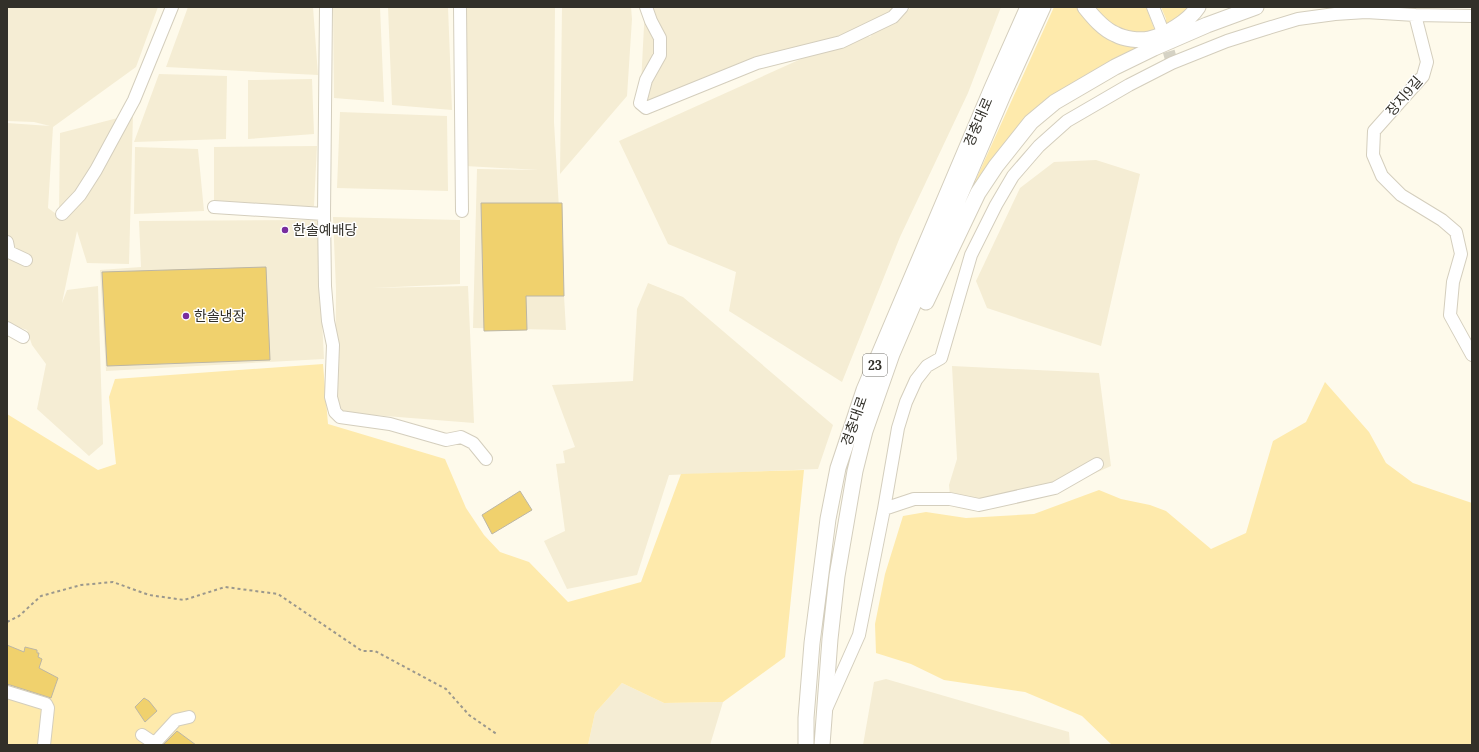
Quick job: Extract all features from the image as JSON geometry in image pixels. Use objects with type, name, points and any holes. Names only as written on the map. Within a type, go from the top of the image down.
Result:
[{"type":"main road","points":[[992,88],[1019,7]]},
{"type":"main road","name":"경충대로","points":[[806,745],[806,718],[812,636],[828,519],[838,468],[864,390],[992,88],[1028,7]]},
{"type":"main road","name":"경충대로","points":[[822,745],[837,576],[854,471],[865,431],[892,354],[1003,95],[1043,7]]},
{"type":"main road","points":[[1085,7],[1096,20],[1115,34],[1133,39],[1149,39],[1181,24],[1198,7]]},
{"type":"main road","points":[[865,431],[978,193],[996,166],[1031,122],[1055,102],[1115,67],[1207,25],[1249,8],[1256,7]]},
{"type":"street","points":[[62,214],[80,195],[96,170],[134,100],[172,7]]},
{"type":"street","points":[[326,7],[324,214],[325,286],[328,321],[333,345],[331,398],[335,412],[340,417],[390,424],[446,440],[461,437],[473,443],[486,459]]},
{"type":"street","points":[[460,7],[462,211]]},
{"type":"street","points":[[646,7],[660,38],[660,54],[646,80],[640,104],[646,108],[757,63],[841,42],[893,17],[902,7]]},
{"type":"street","points":[[1153,7],[1162,27]]},
{"type":"street","points":[[824,714],[859,635],[884,509],[898,428],[906,402],[916,380],[927,366],[941,358],[971,255],[996,205],[1013,176],[1039,146],[1067,120],[1172,63],[1227,41],[1298,19],[1366,12],[1472,16]]},
{"type":"street","name":"장지9길","points":[[1415,15],[1427,62],[1423,76],[1374,131],[1373,155],[1382,176],[1401,195],[1442,220],[1456,232],[1461,254],[1453,282],[1450,315],[1472,355]]},
{"type":"street","points":[[214,207],[324,214]]},
{"type":"street","points":[[7,242],[9,252],[26,260]]},
{"type":"street","points":[[7,328],[22,337]]},
{"type":"street","points":[[884,509],[914,499],[950,499],[979,505],[1055,488],[1097,464]]},
{"type":"street","points":[[7,692],[46,704],[48,708],[44,745]]},
{"type":"street","points":[[142,735],[154,744],[176,720],[189,717]]},
{"type":"path","points":[[7,622],[19,616],[41,596],[81,585],[113,582],[149,595],[184,600],[225,587],[278,594],[362,651],[376,650],[446,688],[469,715],[498,735]]},
{"type":"shaded area","points":[[7,7],[158,7],[136,67],[53,127],[48,208],[59,216],[60,133],[133,114],[129,264],[87,263],[77,231],[62,303],[67,290],[98,286],[103,444],[89,456],[37,409],[46,364],[32,345],[27,330],[7,323],[7,123],[50,126],[34,122],[7,121]]},
{"type":"shaded area","points":[[188,7],[313,7],[318,75],[166,67]]},
{"type":"shaded area","points":[[333,7],[380,7],[384,102],[334,98]]},
{"type":"shaded area","points":[[388,7],[448,7],[452,110],[392,105]]},
{"type":"shaded area","points":[[466,7],[555,7],[554,122],[566,330],[473,328],[477,169],[539,170],[465,166],[464,49]]},
{"type":"shaded area","points":[[562,7],[631,7],[632,19],[627,96],[560,174]]},
{"type":"shaded area","points":[[645,7],[899,7],[893,17],[640,103]]},
{"type":"shaded area","points":[[911,7],[1001,7],[968,93],[900,237],[842,382],[729,311],[736,272],[668,244],[619,141],[861,32],[870,37],[874,32],[902,17]]},
{"type":"shaded area","points":[[1054,7],[1079,7],[1148,44],[1113,60],[1054,94],[1017,127],[954,228]]},
{"type":"shaded area","points":[[1091,7],[1146,7],[1154,28],[1166,24],[1166,19],[1161,7],[1189,7],[1176,22],[1142,34],[1105,24]]},
{"type":"shaded area","points":[[159,74],[227,76],[226,139],[134,142]]},
{"type":"shaded area","points":[[312,79],[314,134],[248,139],[248,80]]},
{"type":"shaded area","points":[[340,112],[447,116],[448,191],[337,188]]},
{"type":"shaded area","points":[[317,146],[314,206],[214,207],[214,147]]},
{"type":"shaded area","points":[[135,147],[198,149],[204,211],[134,214]]},
{"type":"shaded area","points":[[1096,160],[1140,174],[1101,346],[987,308],[976,281],[1020,188],[1054,162]]},
{"type":"shaded area","points":[[333,217],[460,220],[460,284],[372,288],[468,286],[474,423],[335,412],[336,289]]},
{"type":"shaded area","points":[[317,220],[324,359],[106,371],[100,270],[141,267],[139,221]]},
{"type":"shaded area","points":[[648,283],[683,297],[833,425],[818,469],[669,475],[637,575],[567,589],[544,541],[565,531],[556,464],[565,463],[563,451],[575,447],[552,385],[633,381],[637,309]]},
{"type":"shaded area","points":[[323,364],[328,424],[445,459],[466,508],[484,535],[500,552],[529,562],[568,602],[641,582],[681,474],[804,470],[785,657],[723,702],[664,703],[622,683],[595,713],[588,745],[7,745],[7,414],[98,470],[116,464],[109,397],[115,379]]},
{"type":"shaded area","points":[[952,366],[1099,373],[1111,466],[1037,499],[951,506],[949,485],[957,459]]},
{"type":"shaded area","points":[[1325,382],[1369,432],[1386,463],[1413,483],[1472,503],[1472,745],[1112,745],[1082,716],[1025,692],[944,680],[911,664],[876,653],[875,624],[885,574],[903,516],[926,512],[966,518],[1034,514],[1099,490],[1121,499],[1150,505],[1166,511],[1211,549],[1246,533],[1273,441],[1306,422]]},
{"type":"shaded area","points":[[886,679],[1069,732],[1070,745],[863,745],[874,682]]},
{"type":"shaded area","points":[[622,683],[664,703],[723,702],[710,745],[588,745],[595,713]]},
{"type":"building","points":[[481,203],[562,203],[564,296],[526,296],[527,330],[484,331]]},
{"type":"building","name":"한솔냉장","points":[[266,267],[270,360],[107,366],[102,272]]},
{"type":"building","points":[[520,491],[532,510],[492,534],[482,515]]},
{"type":"building","points":[[7,645],[24,652],[25,647],[37,650],[37,653],[39,653],[38,657],[42,659],[39,668],[58,678],[51,698],[7,684]]},
{"type":"building","points":[[144,698],[149,701],[157,711],[145,722],[135,707]]},
{"type":"building","points":[[177,731],[196,745],[163,745]]},
{"type":"tunnel","points":[[1164,34],[1172,63]]},
{"type":"place","name":"한솔예배당","points":[[285,230]]},
{"type":"place","name":"한솔냉장","points":[[186,316]]}]
